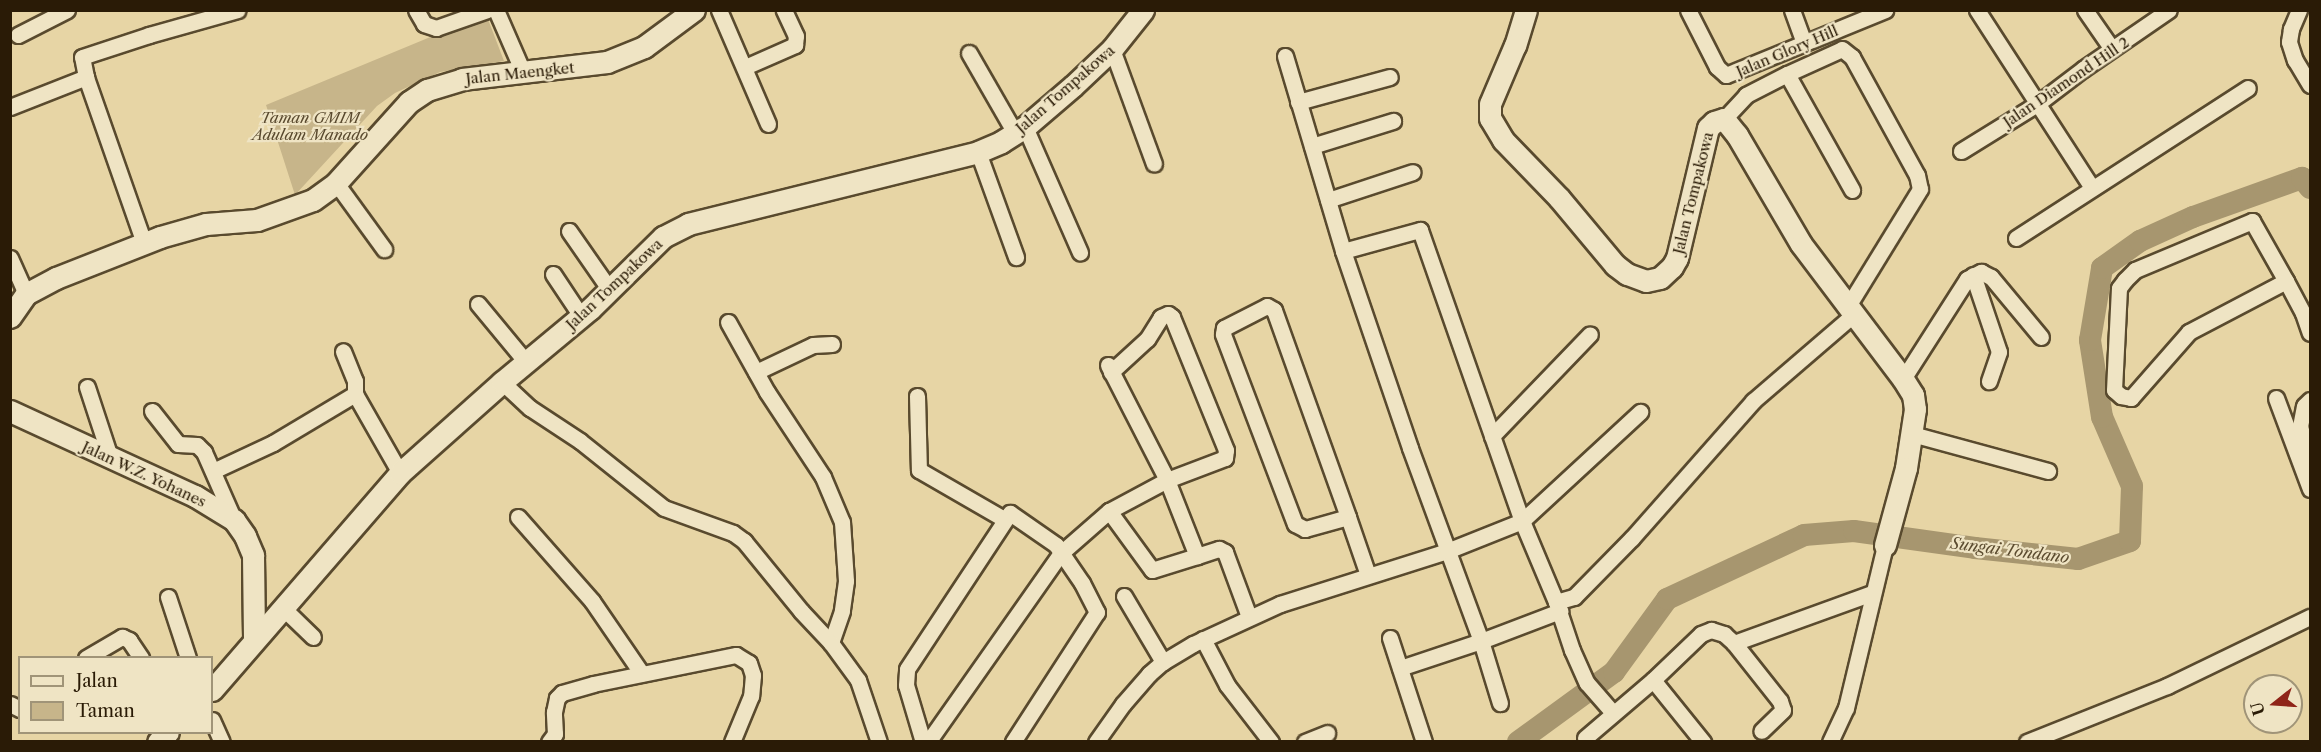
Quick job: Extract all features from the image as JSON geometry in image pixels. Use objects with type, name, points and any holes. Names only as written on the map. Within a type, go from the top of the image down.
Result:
[{"type":"street","points":[[18,35],[68,10]]},
{"type":"street","points":[[144,243],[81,59],[84,56],[238,10]]},
{"type":"street","points":[[416,10],[424,24],[436,28],[487,10]]},
{"type":"street","points":[[496,10],[523,72]]},
{"type":"street","name":"Jalan Maengket","points":[[10,317],[26,294],[56,278],[144,243],[195,226],[270,217],[313,200],[336,183],[382,130],[417,96],[462,79],[592,65],[621,57],[644,47],[694,10]]},
{"type":"street","points":[[719,10],[768,124]]},
{"type":"street","points":[[745,67],[795,45],[796,36],[784,10]]},
{"type":"street","name":"Jalan Tompakowa","points":[[254,639],[400,473],[502,382],[610,291],[663,237],[688,224],[978,152],[1020,130],[1112,49],[1143,10]]},
{"type":"street","name":"Jalan Tompakowa","points":[[1526,10],[1515,45],[1490,104],[1490,118],[1503,140],[1559,198],[1615,264],[1627,274],[1652,281],[1665,275],[1672,267],[1677,258],[1708,128],[1714,122],[1724,119],[1737,135],[1801,244],[1903,378],[1914,400],[1912,434],[1885,544]]},
{"type":"street","name":"Jalan Glory Hill","points":[[1688,10],[1717,67],[1726,75],[1886,10]]},
{"type":"street","points":[[1792,10],[1804,43]]},
{"type":"street","points":[[1977,10],[2092,188]]},
{"type":"street","points":[[2085,10],[2112,49]]},
{"type":"street","name":"Jalan Diamond Hill 2","points":[[1961,151],[2037,104],[2169,10]]},
{"type":"street","points":[[2300,10],[2290,29],[2289,42],[2295,60],[2310,85]]},
{"type":"street","points":[[1112,49],[1154,164]]},
{"type":"street","points":[[1400,668],[1481,641],[1558,607],[1575,597],[1632,538],[1754,401],[1851,310],[1888,237],[1918,196],[1919,179],[1856,63],[1845,50],[1840,50],[1787,74],[1746,95],[1724,119]]},
{"type":"street","points":[[969,53],[1020,130],[1080,252]]},
{"type":"street","points":[[1285,56],[1343,251],[1447,551],[1481,641],[1500,703]]},
{"type":"street","points":[[1787,74],[1852,190]]},
{"type":"street","points":[[1298,102],[1390,77]]},
{"type":"street","points":[[10,107],[86,78]]},
{"type":"street","points":[[2016,238],[2248,88]]},
{"type":"street","points":[[1312,146],[1393,121]]},
{"type":"street","points":[[978,152],[1016,257]]},
{"type":"street","points":[[1328,200],[1413,172]]},
{"type":"street","points":[[336,183],[384,249]]},
{"type":"street","points":[[2286,281],[2189,332],[2131,398],[2121,396],[2114,390],[2119,288],[2134,270],[2252,221],[2286,281],[2303,313],[2310,333]]},
{"type":"street","points":[[1343,251],[1420,230],[1522,521],[1558,607],[1572,650],[1587,683],[1608,708]]},
{"type":"street","points":[[569,231],[610,291]]},
{"type":"street","points":[[10,258],[26,294]]},
{"type":"street","points":[[1903,378],[1967,279],[1974,274],[1986,273],[1991,276],[2041,337]]},
{"type":"street","points":[[553,274],[581,316]]},
{"type":"street","points":[[1974,274],[1999,352],[1989,381]]},
{"type":"street","points":[[478,304],[526,362]]},
{"type":"street","points":[[1348,517],[1305,529],[1295,524],[1223,334],[1224,328],[1267,306],[1274,310],[1348,517],[1368,575]]},
{"type":"street","points":[[928,741],[1061,553],[1109,511],[1167,480],[1225,458],[1226,450],[1172,317],[1168,315],[1161,317],[1147,339],[1109,369],[1167,480],[1197,556]]},
{"type":"street","points":[[728,322],[756,372],[823,477],[842,522],[846,581],[842,611],[831,643]]},
{"type":"street","points":[[1492,436],[1590,334]]},
{"type":"street","points":[[756,372],[813,345],[832,344]]},
{"type":"street","points":[[343,351],[355,381],[355,394],[400,473]]},
{"type":"street","points":[[502,382],[530,408],[580,441],[664,508],[732,533],[744,541],[801,611],[831,643],[863,687],[879,741]]},
{"type":"street","points":[[87,387],[110,457]]},
{"type":"street","points":[[213,471],[273,443],[355,394]]},
{"type":"street","points":[[917,396],[919,470],[1004,519]]},
{"type":"street","points":[[2276,398],[2310,487]]},
{"type":"street","points":[[2310,400],[2304,406],[2300,426],[2310,463]]},
{"type":"street","name":"Jalan W.Z. Yohanes","points":[[10,411],[195,496],[234,520],[245,536],[252,555],[254,639]]},
{"type":"street","points":[[152,411],[178,444],[193,444],[201,448],[234,520]]},
{"type":"street","points":[[1096,741],[1123,704],[1163,662],[1203,639],[1280,604],[1447,551],[1522,521],[1640,412]]},
{"type":"street","points":[[1912,434],[2048,471]]},
{"type":"street","points":[[1109,511],[1150,569],[1156,571],[1217,550],[1225,552],[1249,617]]},
{"type":"street","points":[[923,741],[906,685],[906,669],[1004,519],[1011,513],[1048,538],[1061,553],[1094,604],[1097,616],[1013,741]]},
{"type":"street","points":[[518,517],[592,601],[642,674]]},
{"type":"street","points":[[1830,741],[1846,708],[1885,544]]},
{"type":"street","points":[[1734,643],[1872,593]]},
{"type":"street","points":[[1124,596],[1163,662]]},
{"type":"street","points":[[168,597],[188,656]]},
{"type":"street","points":[[282,608],[313,637]]},
{"type":"street","points":[[2027,741],[2167,686],[2310,616]]},
{"type":"street","points":[[1584,740],[1608,708],[1653,680],[1707,630],[1724,634],[1734,643],[1782,706],[1780,713],[1761,731]]},
{"type":"street","points":[[88,656],[122,637],[129,640],[140,656]]},
{"type":"street","points":[[1390,638],[1424,741]]},
{"type":"street","points":[[213,687],[254,639]]},
{"type":"street","points":[[1203,639],[1227,685],[1271,741]]},
{"type":"street","points":[[549,741],[555,734],[554,712],[557,698],[562,693],[730,656],[745,660],[752,670],[751,696],[732,741]]},
{"type":"street","points":[[1653,680],[1703,741]]},
{"type":"street","points":[[213,722],[222,741]]},
{"type":"street","points":[[1305,741],[1327,733]]},
{"type":"green space","name":"Taman GMIM Adulam Manado","points":[[486,14],[504,61],[440,72],[395,93],[377,106],[295,195],[266,105]]},
{"type":"waterway","name":"Sungai Tondano","points":[[1518,742],[1614,672],[1667,599],[1804,535],[1854,531],[1975,548],[2078,559],[2130,541],[2132,486],[2102,417],[2090,340],[2102,268],[2140,241],[2193,217],[2302,178],[2310,188]]}]
